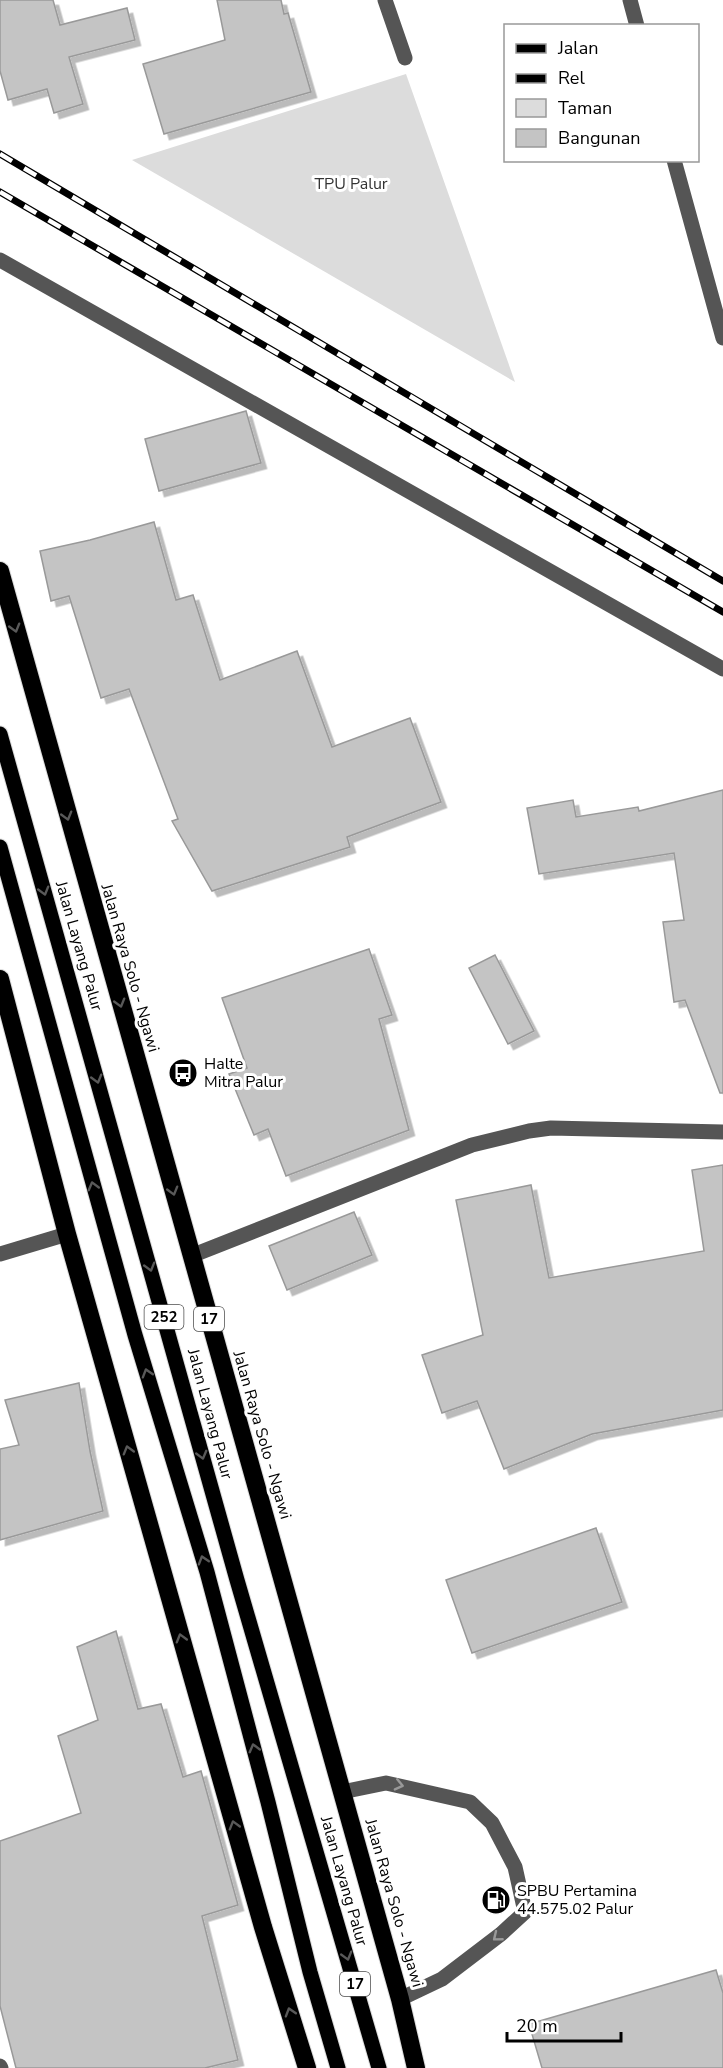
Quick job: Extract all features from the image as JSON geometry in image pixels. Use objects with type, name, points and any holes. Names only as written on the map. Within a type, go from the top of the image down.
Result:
[{"type":"highway","name":"Jalan Raya Solo - Ngawi","points":[[0,571],[3,597],[342,1792],[400,1999],[416,2068]]},
{"type":"highway","points":[[0,979],[67,1234],[263,1927],[307,2068]]},
{"type":"main road","name":"Jalan Layang Palur","points":[[0,734],[237,1580],[379,2068]]},
{"type":"main road","name":"252","points":[[0,847],[135,1335],[207,1572],[294,1906]]},
{"type":"main road","name":"17","points":[[294,1906],[310,1972],[338,2068]]},
{"type":"street","points":[[385,0],[405,58]]},
{"type":"street","points":[[630,0],[636,24]]},
{"type":"street","points":[[675,162],[723,338]]},
{"type":"street","points":[[0,260],[723,669]]},
{"type":"street","points":[[191,1256],[472,1144],[551,1128],[723,1132]]},
{"type":"street","points":[[0,1254],[67,1234]]},
{"type":"street","points":[[342,1792],[386,1783],[470,1802],[492,1823],[515,1867],[525,1912],[501,1934],[442,1979],[400,1999]]},
{"type":"green space","name":"TPU Palur","points":[[406,74],[515,382],[132,160]]},
{"type":"building","points":[[0,0],[53,0],[60,25],[127,8],[135,40],[69,57],[83,104],[54,113],[47,89],[8,100],[0,71]]},
{"type":"building","points":[[217,0],[281,0],[284,14],[288,13],[311,92],[164,134],[143,64],[225,40]]},
{"type":"building","points":[[246,411],[261,463],[159,491],[145,439]]},
{"type":"building","points":[[154,522],[176,600],[193,595],[220,680],[297,651],[332,747],[410,718],[441,802],[347,837],[350,847],[212,891],[172,821],[178,819],[129,689],[101,698],[69,596],[51,601],[40,551]]},
{"type":"building","points":[[723,790],[723,1093],[720,1093],[685,1000],[674,1002],[663,922],[684,920],[674,853],[539,874],[527,808],[573,800],[576,817],[638,807],[639,811]]},
{"type":"building","points":[[369,949],[392,1015],[379,1019],[409,1130],[286,1176],[268,1129],[254,1135],[229,1074],[247,1068],[222,998]]},
{"type":"building","points":[[495,955],[534,1031],[508,1044],[469,968]]},
{"type":"building","points":[[723,1165],[723,1410],[592,1434],[504,1469],[477,1401],[442,1413],[422,1355],[483,1335],[456,1200],[531,1185],[549,1278],[704,1251],[692,1170]]},
{"type":"building","points":[[354,1212],[372,1255],[287,1290],[269,1246]]},
{"type":"building","points":[[79,1383],[103,1511],[0,1540],[0,1449],[19,1445],[5,1400]]},
{"type":"building","points":[[596,1528],[622,1602],[472,1653],[446,1580]]},
{"type":"building","points":[[116,1631],[138,1709],[161,1704],[183,1777],[201,1771],[238,1905],[202,1916],[238,2060],[205,2068],[16,2068],[0,2006],[0,1841],[81,1813],[58,1736],[98,1720],[77,1647]]},
{"type":"building","points":[[716,1970],[723,1993],[723,2068],[542,2068],[529,2024]]},
{"type":"railway","points":[[0,154],[723,581]]},
{"type":"railway","points":[[0,192],[723,612]]},
{"type":"place","name":"Halte Mitra Palur","points":[[183,1073]]},
{"type":"place","name":"SPBU Pertamina 44.575.02 Palur","points":[[496,1900]]}]
